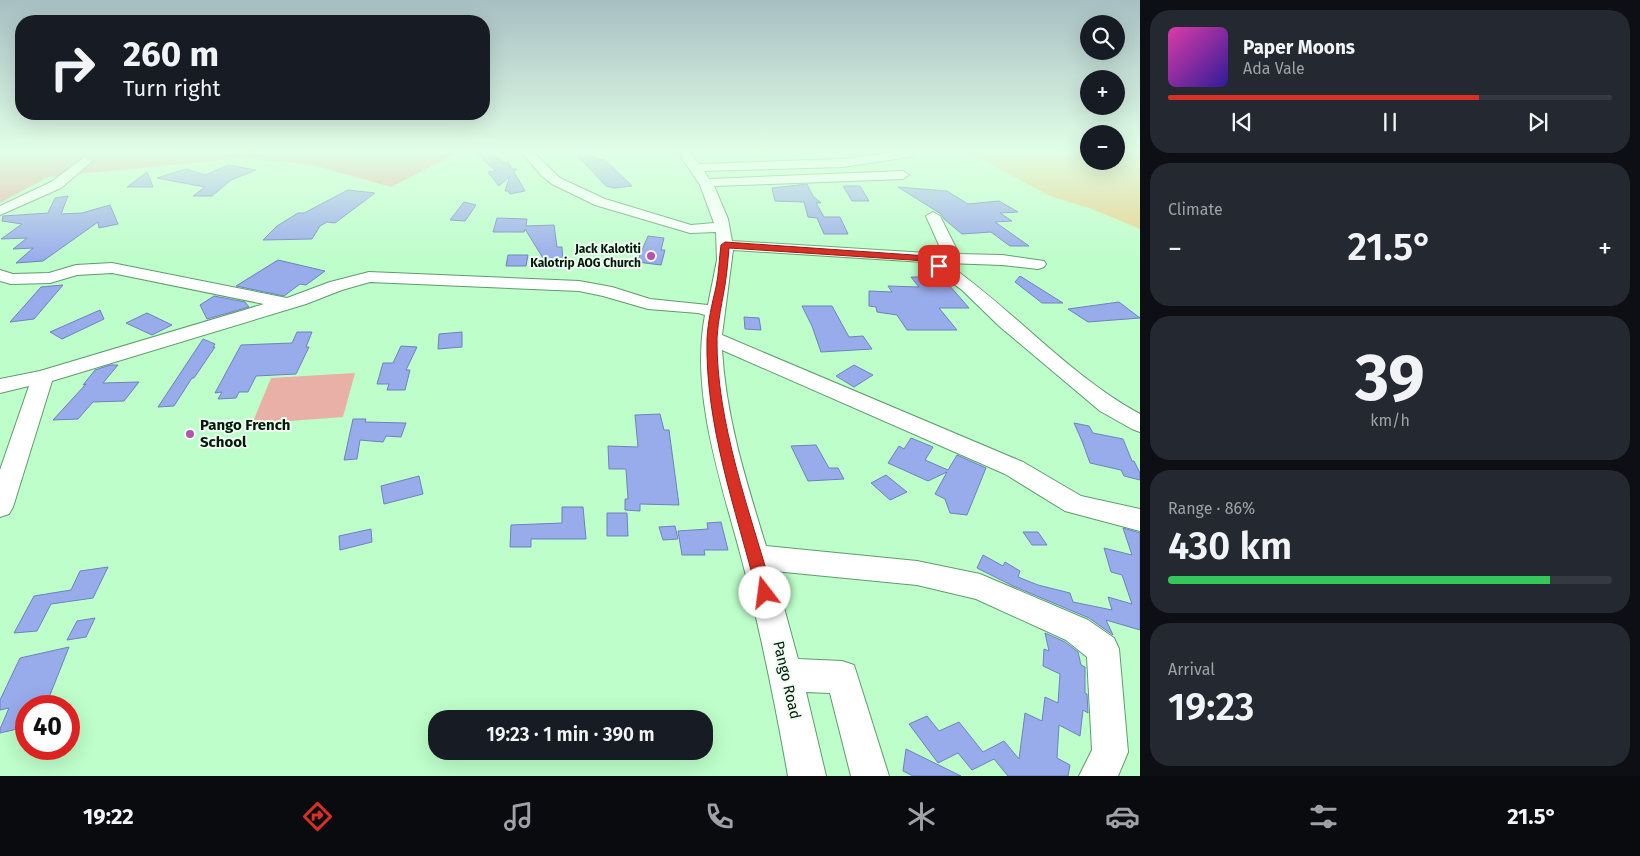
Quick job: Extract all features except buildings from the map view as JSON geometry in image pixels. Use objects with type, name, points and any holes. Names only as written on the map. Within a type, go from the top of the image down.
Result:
[{"type":"street","points":[[0,210],[49,188]]},
{"type":"street","points":[[572,188],[600,202],[690,229],[723,236],[928,258],[1038,264]]},
{"type":"street","name":"Pango Road","points":[[705,188],[720,218],[723,236],[721,285],[714,312],[712,338],[717,409],[787,675],[807,776]]},
{"type":"street","points":[[933,216],[953,258]]},
{"type":"street","points":[[928,258],[968,286],[1006,322],[1108,406],[1140,424]]},
{"type":"street","points":[[0,275],[11,279],[50,278],[76,270],[112,268],[287,303]]},
{"type":"street","points":[[0,386],[43,377],[300,300],[336,286],[368,277],[422,281],[579,286],[606,291],[648,304],[699,308],[714,312]]},
{"type":"street","points":[[712,338],[1014,468],[1074,504],[1140,520]]},
{"type":"street","points":[[0,507],[43,377]]},
{"type":"street","points":[[756,557],[917,573],[980,587],[1077,630],[1103,649],[1110,752],[1098,776]]},
{"type":"street","points":[[787,675],[842,677],[870,776]]},
{"type":"shaded area","points":[[0,188],[27,188],[0,203]]},
{"type":"shaded area","points":[[1035,188],[1140,188],[1140,229],[1089,208],[1050,196]]},
{"type":"shaded area","points":[[355,373],[343,417],[252,424],[271,378]]},
{"type":"place","name":"Jack Kalotiti Kalotrip AOG Church","points":[[651,256]]},
{"type":"place","name":"Pango French School","points":[[190,434]]},
{"type":"route","points":[[765,593],[717,409],[712,338],[714,312],[721,285],[725,245],[928,258],[939,266]]}]
